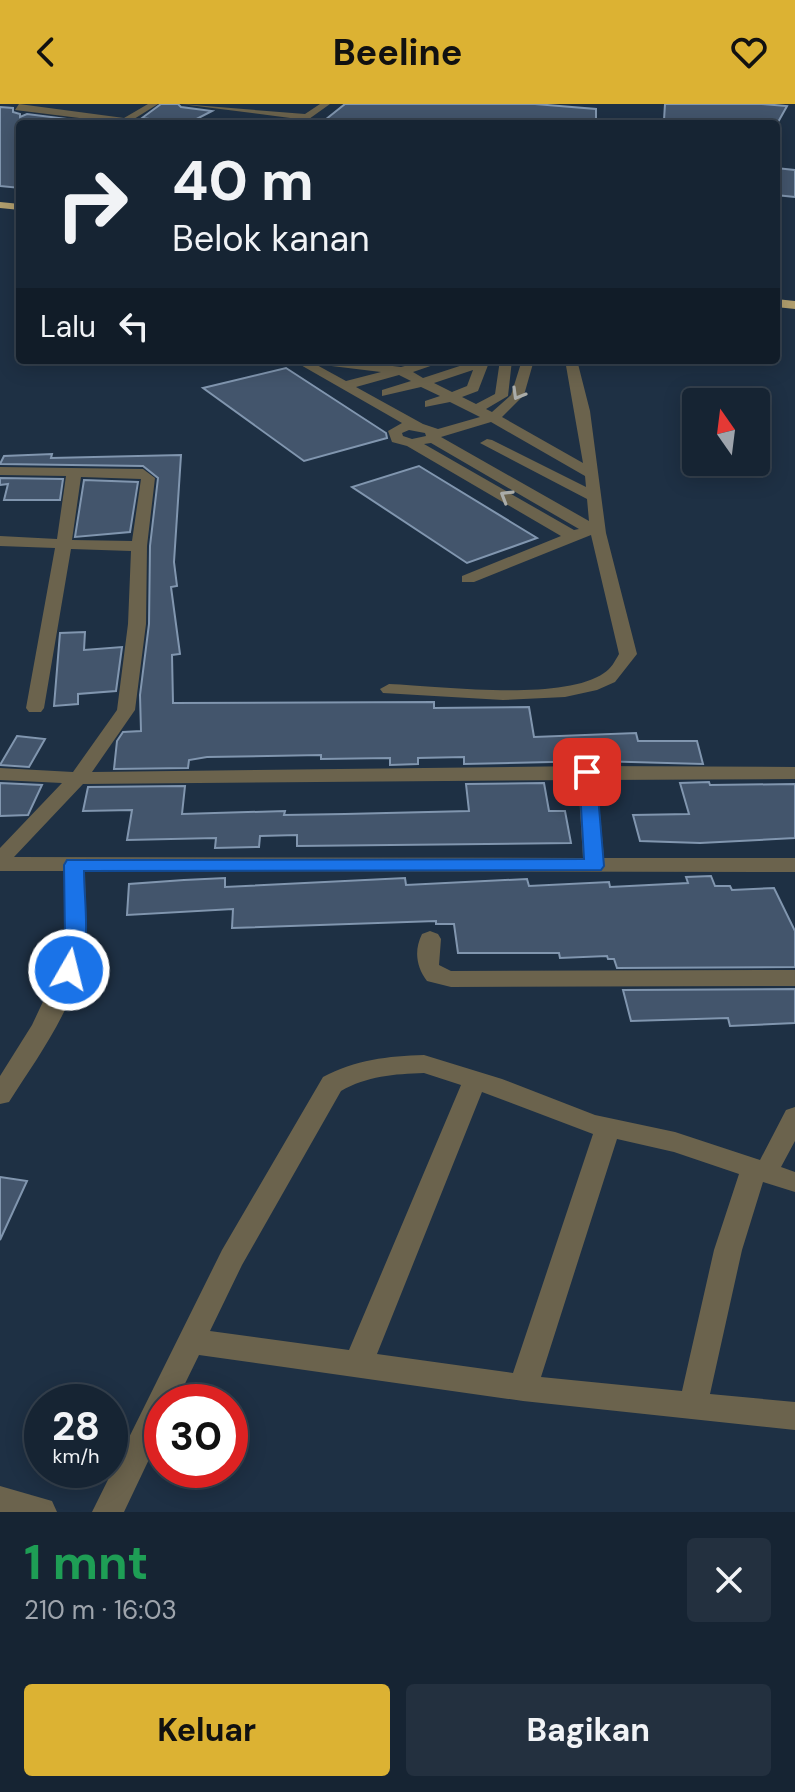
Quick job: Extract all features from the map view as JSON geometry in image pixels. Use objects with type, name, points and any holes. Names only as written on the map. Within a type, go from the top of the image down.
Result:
[{"type":"street","points":[[25,104],[18,108],[117,120]]},
{"type":"street","points":[[127,120],[154,104]]},
{"type":"street","points":[[185,104],[307,117]]},
{"type":"street","points":[[302,120],[326,104]]},
{"type":"street","points":[[305,364],[595,531]]},
{"type":"street","points":[[344,364],[401,371],[477,409],[592,474]]},
{"type":"street","points":[[344,386],[427,364]]},
{"type":"street","points":[[387,393],[478,364]]},
{"type":"street","points":[[430,404],[473,388],[483,364]]},
{"type":"street","points":[[426,431],[501,396],[505,364]]},
{"type":"street","points":[[527,364],[524,385],[517,401],[491,417],[426,431],[395,431],[397,439],[412,443],[573,536]]},
{"type":"street","points":[[389,689],[544,694],[590,686],[608,679],[628,654],[595,531],[592,474],[583,411],[572,364]]},
{"type":"street","points":[[487,443],[594,497]]},
{"type":"street","points":[[0,471],[143,473],[148,476],[139,546],[137,624],[126,710],[78,778],[0,862]]},
{"type":"street","points":[[35,708],[74,473]]},
{"type":"street","points":[[468,579],[573,536],[595,531]]},
{"type":"street","points":[[0,541],[139,546]]},
{"type":"street","points":[[587,772],[594,866]]},
{"type":"street","points":[[0,774],[78,778],[587,772],[795,773]]},
{"type":"street","points":[[0,862],[74,865],[795,866]]},
{"type":"street","points":[[0,1095],[32,1048],[69,970],[75,938],[74,865]]},
{"type":"street","points":[[430,939],[428,966],[435,975],[451,979],[795,978]]},
{"type":"street","points":[[108,1512],[232,1258],[332,1084],[352,1073],[408,1062],[475,1080],[592,1124],[675,1142],[795,1182]]},
{"type":"street","points":[[358,1366],[391,1276],[446,1155],[475,1080]]},
{"type":"street","points":[[693,1406],[728,1250],[760,1170],[795,1117]]},
{"type":"street","points":[[523,1388],[608,1127]]},
{"type":"street","points":[[191,1341],[523,1388],[795,1416]]},
{"type":"street","points":[[0,1501],[41,1512]]},
{"type":"building","points":[[161,104],[212,111],[195,120],[142,118]]},
{"type":"building","points":[[345,104],[535,104],[596,109],[596,120],[325,120]]},
{"type":"building","points":[[665,104],[787,106],[779,120],[664,120]]},
{"type":"building","points":[[0,107],[13,108],[13,112],[20,114],[20,117],[27,114],[75,120],[16,120],[16,188],[0,186]]},
{"type":"building","points":[[780,168],[795,170],[795,197],[780,195]]},
{"type":"building","points":[[286,368],[386,433],[387,438],[304,461],[203,388]]},
{"type":"building","points":[[52,454],[51,458],[181,455],[174,562],[177,586],[171,587],[180,654],[172,655],[173,703],[434,702],[434,708],[529,707],[534,737],[636,733],[638,741],[697,741],[703,764],[595,761],[464,764],[464,757],[418,758],[418,764],[390,765],[390,758],[321,759],[321,755],[207,757],[189,760],[188,768],[114,769],[117,741],[123,732],[141,731],[140,695],[149,624],[150,546],[158,478],[143,466],[0,464],[4,456]]},
{"type":"building","points":[[419,466],[537,538],[467,563],[352,487]]},
{"type":"building","points":[[0,478],[63,479],[60,500],[4,500],[8,484],[0,485]]},
{"type":"building","points":[[84,480],[138,482],[130,532],[75,537]]},
{"type":"building","points":[[85,632],[84,650],[122,647],[116,691],[78,694],[78,704],[54,706],[60,633]]},
{"type":"building","points":[[17,736],[45,739],[29,767],[0,765]]},
{"type":"building","points":[[709,782],[710,785],[795,784],[795,838],[700,843],[640,841],[633,815],[689,814],[680,783]]},
{"type":"building","points":[[0,783],[42,785],[28,815],[0,816]]},
{"type":"building","points":[[544,783],[549,811],[565,811],[571,843],[297,846],[297,835],[260,836],[259,847],[215,848],[216,838],[127,840],[132,810],[83,811],[88,787],[185,786],[182,814],[285,811],[284,815],[469,811],[466,784]]},
{"type":"building","points":[[711,876],[715,886],[730,886],[732,890],[774,888],[795,931],[795,967],[617,968],[614,959],[607,956],[560,958],[559,953],[458,953],[454,924],[436,924],[436,921],[232,928],[233,909],[127,915],[129,884],[184,880],[225,878],[225,887],[405,878],[406,885],[527,879],[529,886],[609,882],[610,887],[688,883],[686,877]]},
{"type":"building","points":[[795,989],[795,1023],[730,1026],[728,1018],[631,1021],[623,990]]},
{"type":"building","points":[[0,1177],[27,1181],[0,1240]]},
{"type":"route","points":[[69,970],[75,938],[74,865],[594,866],[587,772]]}]
